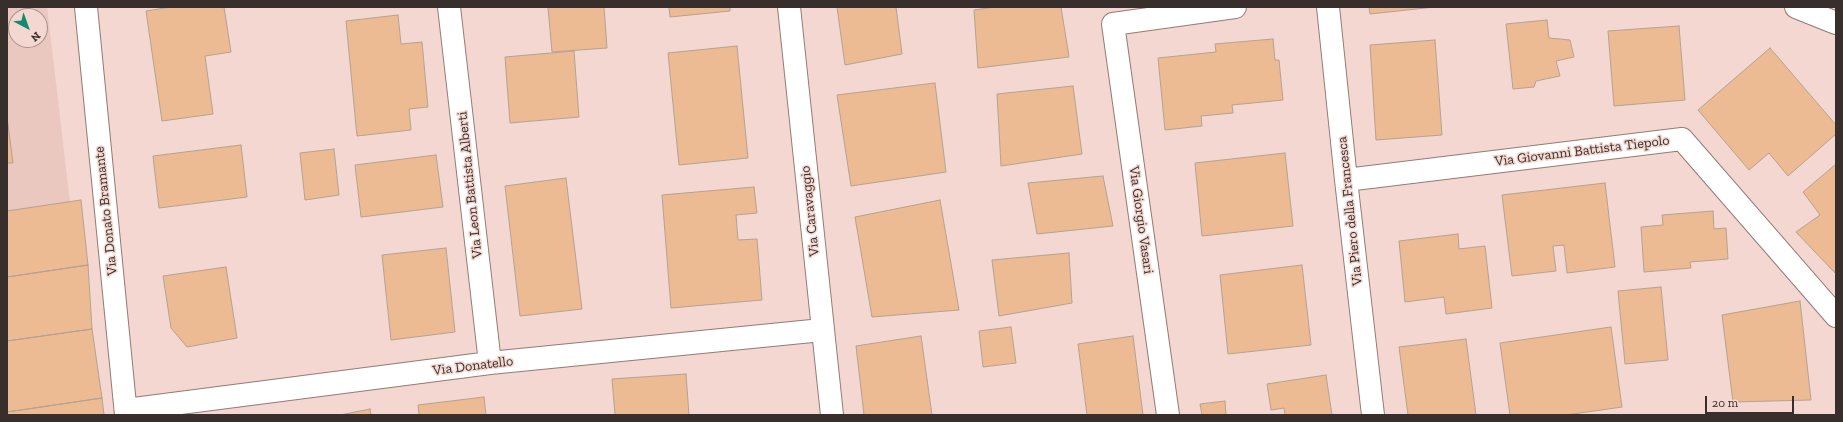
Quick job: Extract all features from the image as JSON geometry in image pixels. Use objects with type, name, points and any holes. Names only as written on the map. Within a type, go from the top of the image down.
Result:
[{"type":"street","name":"Via Donato Bramante","points":[[86,7],[126,412]]},
{"type":"street","name":"Via Leon Battista Alberti","points":[[449,7],[490,363]]},
{"type":"street","name":"Via Caravaggio","points":[[789,7],[832,415]]},
{"type":"street","name":"Via Giorgio Vasari","points":[[1168,415],[1112,16],[1235,7]]},
{"type":"street","name":"Via Piero della Francesca","points":[[1328,7],[1373,415]]},
{"type":"street","points":[[1796,7],[1836,23]]},
{"type":"street","name":"Via Giovanni Battista Tiepolo","points":[[1346,180],[1682,139],[1836,316]]},
{"type":"street","name":"Via Donatello","points":[[126,412],[490,363],[822,330]]},
{"type":"shaded area","points":[[7,7],[47,7],[8,8],[8,48],[48,48],[48,16],[95,415],[7,415]]},
{"type":"building","points":[[171,7],[224,7],[231,52],[205,56],[213,114],[162,121],[146,11]]},
{"type":"building","points":[[548,7],[604,7],[607,48],[552,52]]},
{"type":"building","points":[[669,7],[730,7],[730,11],[670,17]]},
{"type":"building","points":[[837,7],[896,7],[902,54],[845,65]]},
{"type":"building","points":[[995,7],[1061,7],[1069,57],[978,68],[974,10]]},
{"type":"building","points":[[1369,7],[1435,7],[1370,14]]},
{"type":"building","points":[[398,15],[401,44],[422,42],[428,107],[409,109],[411,130],[357,136],[346,21]]},
{"type":"building","points":[[1547,20],[1549,38],[1570,40],[1574,57],[1556,61],[1560,76],[1536,81],[1534,87],[1513,89],[1506,24]]},
{"type":"building","points":[[1679,26],[1685,100],[1614,106],[1608,31]]},
{"type":"building","points":[[1273,39],[1275,60],[1279,60],[1283,100],[1232,105],[1233,113],[1201,116],[1202,126],[1165,130],[1158,58],[1216,52],[1215,44]]},
{"type":"building","points":[[1435,40],[1442,135],[1376,140],[1370,45]]},
{"type":"building","points":[[737,46],[748,158],[679,165],[668,53]]},
{"type":"building","points":[[1770,48],[1836,125],[1836,134],[1788,176],[1769,153],[1749,170],[1698,110]]},
{"type":"building","points":[[574,51],[579,117],[510,123],[505,57]]},
{"type":"building","points":[[935,83],[946,172],[851,186],[837,95]]},
{"type":"building","points":[[1073,86],[1082,154],[1001,166],[997,94]]},
{"type":"building","points":[[7,117],[13,163],[7,163]]},
{"type":"building","points":[[241,145],[247,197],[159,208],[153,156]]},
{"type":"building","points":[[334,149],[339,195],[305,200],[300,153]]},
{"type":"building","points":[[1285,153],[1293,226],[1202,236],[1195,163]]},
{"type":"building","points":[[436,155],[443,207],[361,217],[355,165]]},
{"type":"building","points":[[1836,164],[1836,274],[1796,232],[1820,215],[1803,192]]},
{"type":"building","points":[[1103,176],[1113,226],[1037,234],[1028,183]]},
{"type":"building","points":[[566,178],[582,309],[520,316],[505,186]]},
{"type":"building","points":[[1605,183],[1615,267],[1567,273],[1564,245],[1553,246],[1556,271],[1512,276],[1502,195]]},
{"type":"building","points":[[754,187],[757,213],[736,215],[738,240],[757,239],[762,300],[671,308],[662,195]]},
{"type":"building","points":[[81,200],[88,265],[7,277],[7,211]]},
{"type":"building","points":[[940,200],[959,310],[872,317],[855,217]]},
{"type":"building","points":[[1713,211],[1714,229],[1726,228],[1728,259],[1690,262],[1691,268],[1644,272],[1641,227],[1663,225],[1662,215]]},
{"type":"building","points":[[1458,234],[1459,249],[1485,246],[1492,308],[1446,314],[1444,297],[1405,302],[1399,241]]},
{"type":"building","points":[[446,248],[455,332],[391,340],[382,255]]},
{"type":"building","points":[[1069,253],[1072,303],[999,316],[992,260]]},
{"type":"building","points":[[88,265],[92,329],[7,341],[7,277]]},
{"type":"building","points":[[1302,265],[1311,345],[1228,354],[1220,275]]},
{"type":"building","points":[[226,267],[237,338],[187,347],[171,328],[163,276]]},
{"type":"building","points":[[1661,287],[1668,360],[1625,364],[1618,291]]},
{"type":"building","points":[[1800,301],[1811,400],[1733,402],[1722,315]]},
{"type":"building","points":[[1011,327],[1016,363],[983,367],[979,331]]},
{"type":"building","points":[[1611,327],[1622,407],[1566,415],[1510,415],[1500,343]]},
{"type":"building","points":[[92,329],[102,398],[7,412],[7,341]]},
{"type":"building","points":[[921,336],[932,415],[864,415],[856,346]]},
{"type":"building","points":[[1133,336],[1143,415],[1087,415],[1078,344]]},
{"type":"building","points":[[1466,339],[1476,415],[1408,415],[1399,347]]},
{"type":"building","points":[[686,374],[689,415],[615,415],[612,379]]},
{"type":"building","points":[[1326,375],[1332,415],[1285,415],[1284,408],[1271,410],[1267,384]]},
{"type":"building","points":[[484,397],[486,415],[419,415],[418,405]]},
{"type":"building","points":[[102,398],[104,415],[7,415],[7,412]]},
{"type":"building","points":[[1225,401],[1226,415],[1202,415],[1200,404]]},
{"type":"building","points":[[370,409],[371,415],[340,415]]}]
